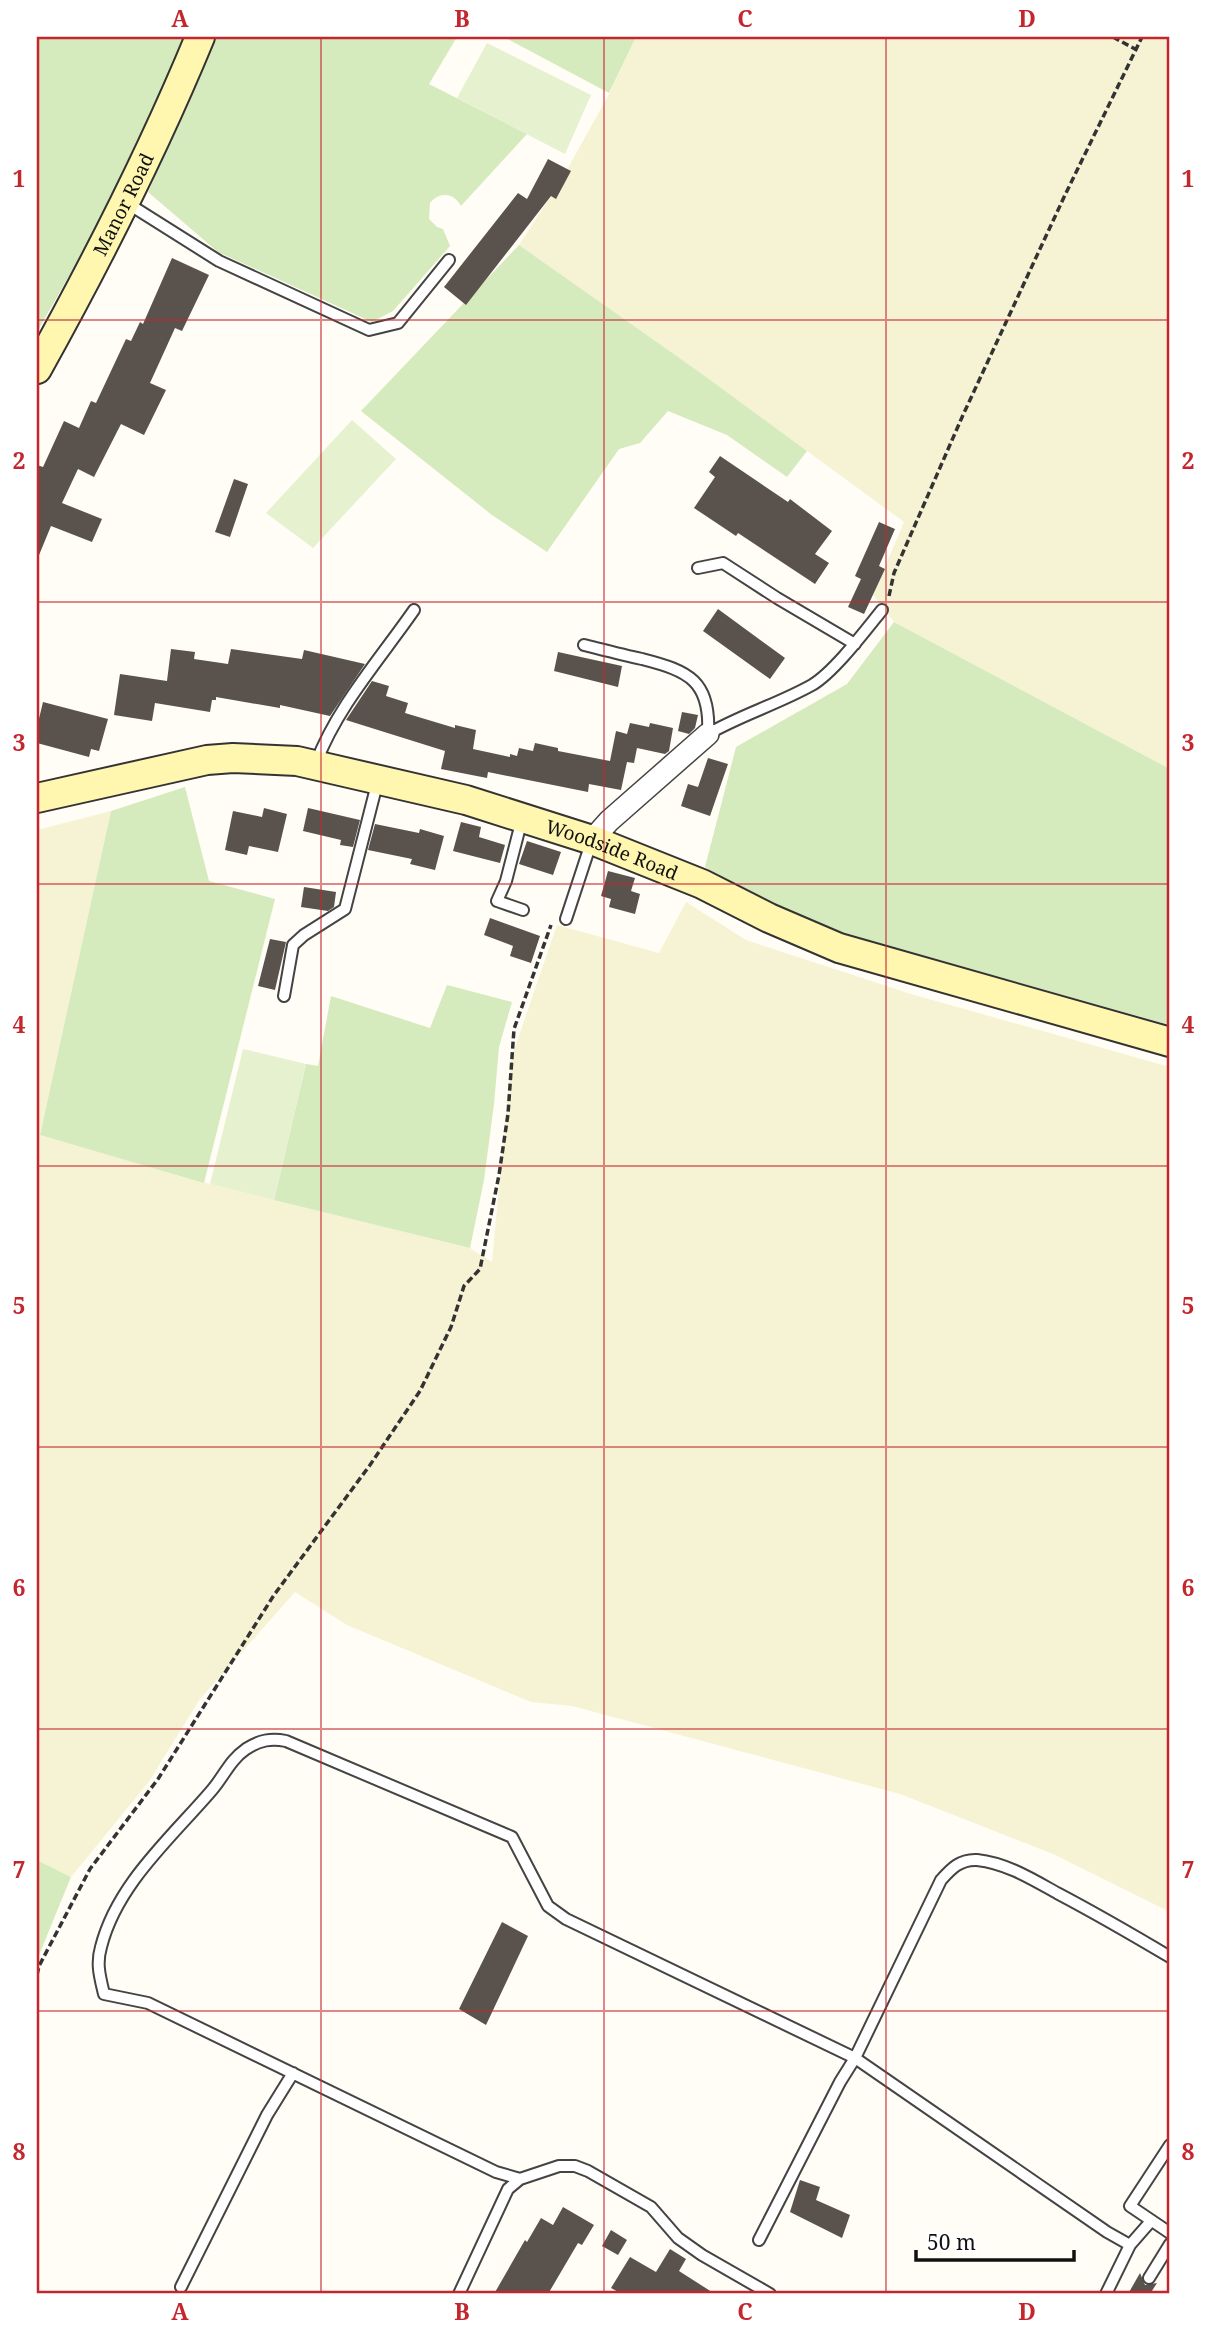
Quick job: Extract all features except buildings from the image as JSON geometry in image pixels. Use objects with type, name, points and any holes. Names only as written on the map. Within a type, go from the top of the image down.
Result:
[{"type":"street","name":"Manor Road","points":[[37,369],[85,282],[153,146],[200,37]]},
{"type":"street","points":[[592,840],[609,821],[708,734]]},
{"type":"street","name":"Woodside Road","points":[[37,798],[207,760],[275,760],[316,766],[466,800],[522,816],[592,840],[702,884],[769,918],[839,948],[1170,1042]]},
{"type":"lane","points":[[125,201],[219,261],[369,330],[398,323],[449,260]]},
{"type":"lane","points":[[698,568],[723,563],[855,644]]},
{"type":"lane","points":[[316,766],[325,740],[337,720],[414,610]]},
{"type":"lane","points":[[708,734],[732,720],[814,684],[855,644],[882,610]]},
{"type":"lane","points":[[584,645],[674,667],[691,677],[709,711],[708,734]]},
{"type":"lane","points":[[284,996],[293,945],[345,909],[378,780]]},
{"type":"lane","points":[[522,816],[506,881],[497,901],[523,910]]},
{"type":"lane","points":[[566,919],[592,840]]},
{"type":"lane","points":[[520,2179],[496,2172],[148,2003],[104,1994],[97,1968],[101,1947],[108,1927],[129,1888],[152,1857],[213,1788],[236,1756],[258,1742],[271,1738],[286,1741],[512,1837],[548,1906],[566,1919],[855,2058],[1107,2232],[1130,2245]]},
{"type":"lane","points":[[759,2240],[855,2058],[941,1880],[952,1867],[964,1861],[976,1860],[1013,1869],[1107,1919],[1170,1957]]},
{"type":"lane","points":[[181,2287],[267,2115],[293,2073]]},
{"type":"lane","points":[[1170,2145],[1130,2206],[1170,2233]]},
{"type":"lane","points":[[459,2294],[508,2189],[520,2179],[559,2166],[575,2166],[588,2171],[651,2207],[678,2238],[770,2294]]},
{"type":"lane","points":[[1106,2294],[1130,2245],[1151,2221]]},
{"type":"lane","points":[[1149,2278],[1170,2244]]},
{"type":"path","points":[[1113,37],[1135,48]]},
{"type":"path","points":[[882,610],[888,600],[894,573],[963,415],[1142,37]]},
{"type":"path","points":[[37,1975],[39,1966],[90,1869],[158,1779],[274,1595],[370,1465],[420,1391],[451,1327],[464,1286],[480,1269],[508,1114],[514,1029],[555,914]]},
{"type":"shaded area","points":[[636,37],[1170,37],[1170,769],[894,622],[873,595],[904,522],[698,371],[519,245],[563,177],[609,94]]},
{"type":"shaded area","points":[[111,811],[40,1135],[210,1184],[470,1248],[492,1262],[511,1059],[557,925],[659,953],[686,902],[746,940],[911,994],[1170,1067],[1170,1912],[1053,1854],[900,1794],[572,1706],[531,1702],[347,1625],[295,1592],[200,1699],[148,1783],[71,1877],[37,1860],[37,830]]},
{"type":"green space","points":[[37,37],[187,37],[105,213],[37,332]]},
{"type":"green space","points":[[217,37],[457,37],[429,84],[527,134],[461,206],[455,198],[447,195],[442,195],[430,203],[429,219],[443,229],[450,246],[393,311],[372,322],[218,252],[148,192]]},
{"type":"green space","points":[[504,37],[636,37],[609,93]]},
{"type":"green space","points":[[487,43],[591,95],[565,154],[457,98]]},
{"type":"green space","points":[[519,245],[807,451],[787,477],[727,435],[668,411],[640,443],[619,449],[547,552],[492,515],[361,411]]},
{"type":"green space","points":[[352,420],[396,459],[313,548],[266,513]]},
{"type":"green space","points":[[894,622],[1170,769],[1170,1025],[811,925],[705,867],[736,747],[847,684]]},
{"type":"green space","points":[[185,787],[209,881],[275,899],[204,1183],[40,1135],[111,811]]},
{"type":"green space","points":[[447,985],[512,1002],[499,1047],[484,1180],[470,1248],[274,1200],[306,1064],[318,1066],[331,996],[430,1028]]},
{"type":"green space","points":[[243,1049],[306,1064],[274,1200],[210,1184]]},
{"type":"green space","points":[[37,1860],[71,1877],[37,1960]]}]
